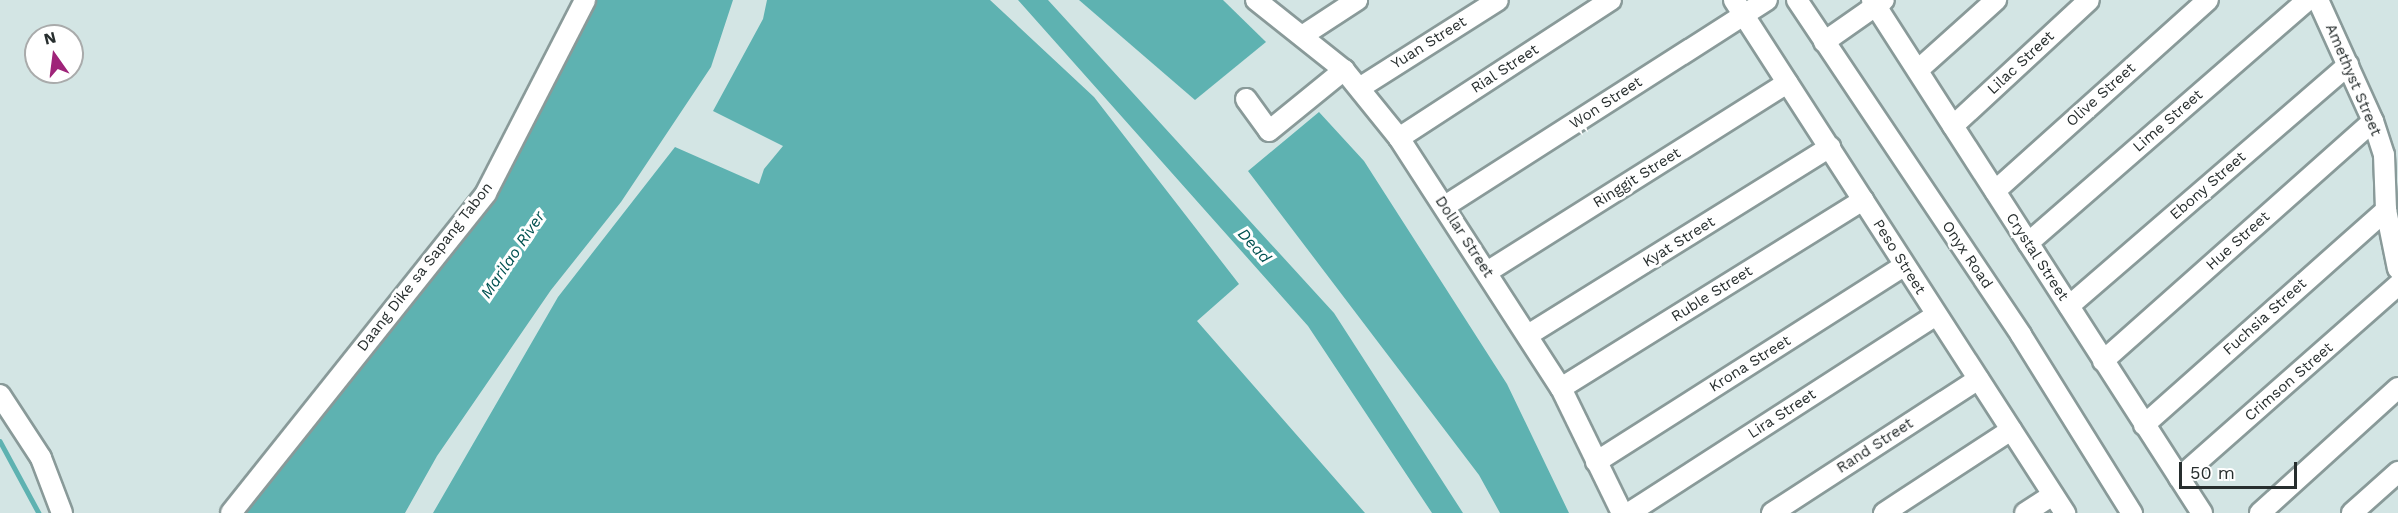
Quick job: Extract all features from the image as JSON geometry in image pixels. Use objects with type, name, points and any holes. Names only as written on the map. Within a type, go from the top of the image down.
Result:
[{"type":"street","name":"Daang Dike sa Sapang Tabon","points":[[231,513],[486,193],[585,0]]},
{"type":"street","name":"Dollar Street","points":[[1256,0],[1344,70],[1361,87],[1399,138],[1561,388],[1622,513]]},
{"type":"street","points":[[1302,36],[1357,0]]},
{"type":"street","name":"Yuan Street","points":[[1361,87],[1498,0]]},
{"type":"street","name":"Rial Street","points":[[1399,138],[1611,0]]},
{"type":"street","name":"Won Street","points":[[1445,206],[1739,7],[1767,0]]},
{"type":"street","name":"Onyx Road","points":[[1797,0],[2021,335],[2132,513]]},
{"type":"street","points":[[1918,70],[1996,0]]},
{"type":"street","name":"Lilac Street","points":[[1953,126],[2089,0]]},
{"type":"street","name":"Olive Street","points":[[1995,191],[2208,0]]},
{"type":"street","name":"Lime Street","points":[[2028,243],[2308,0]]},
{"type":"street","name":"Amethyst Street","points":[[2318,0],[2373,121],[2384,155],[2386,210],[2398,269]]},
{"type":"street","points":[[1824,42],[1877,2]]},
{"type":"street","name":"Crystal Street","points":[[1877,2],[1953,126],[2202,513]]},
{"type":"street","name":"Peso Street","points":[[1739,7],[2065,513]]},
{"type":"street","name":"Ebony Street","points":[[2069,306],[2348,65]]},
{"type":"street","points":[[1246,99],[1269,131],[1344,70]]},
{"type":"street","name":"Ringgit Street","points":[[1487,272],[1787,83]]},
{"type":"street","name":"Hue Street","points":[[2103,361],[2373,121]]},
{"type":"street","name":"Kyat Street","points":[[1528,335],[1830,147]]},
{"type":"street","name":"Ruble Street","points":[[1561,388],[1863,200]]},
{"type":"street","name":"Fuchsia Street","points":[[2144,425],[2386,210]]},
{"type":"street","name":"Krona Street","points":[[1596,462],[1904,266]]},
{"type":"street","name":"Crimson Street","points":[[2179,478],[2398,285]]},
{"type":"street","name":"Lira Street","points":[[1629,513],[1936,315]]},
{"type":"street","name":"Rand Street","points":[[1772,513],[1978,379]]},
{"type":"street","points":[[2260,513],[2398,388]]},
{"type":"street","points":[[0,395],[41,458],[62,513]]},
{"type":"street","points":[[1884,513],[2011,430]]},
{"type":"street","points":[[2352,513],[2398,472]]},
{"type":"street","points":[[2025,513],[2053,495]]},
{"type":"water","name":"Marilao River","points":[[585,0],[733,0],[711,67],[621,202],[551,290],[437,456],[405,513],[231,513],[519,134]]},
{"type":"water","points":[[767,0],[990,0],[1094,97],[1239,284],[1197,321],[1365,513],[433,513],[558,297],[675,147],[759,184],[764,169],[783,146],[713,111],[763,19]]},
{"type":"water","name":"Dead","points":[[1018,0],[1048,0],[1334,313],[1463,513],[1432,513],[1308,326]]},
{"type":"water","points":[[1079,0],[1223,0],[1266,42],[1195,100]]},
{"type":"water","points":[[1319,112],[1364,161],[1507,384],[1569,513],[1500,513],[1479,475],[1248,171]]},
{"type":"waterway","points":[[0,441],[39,513]]}]
